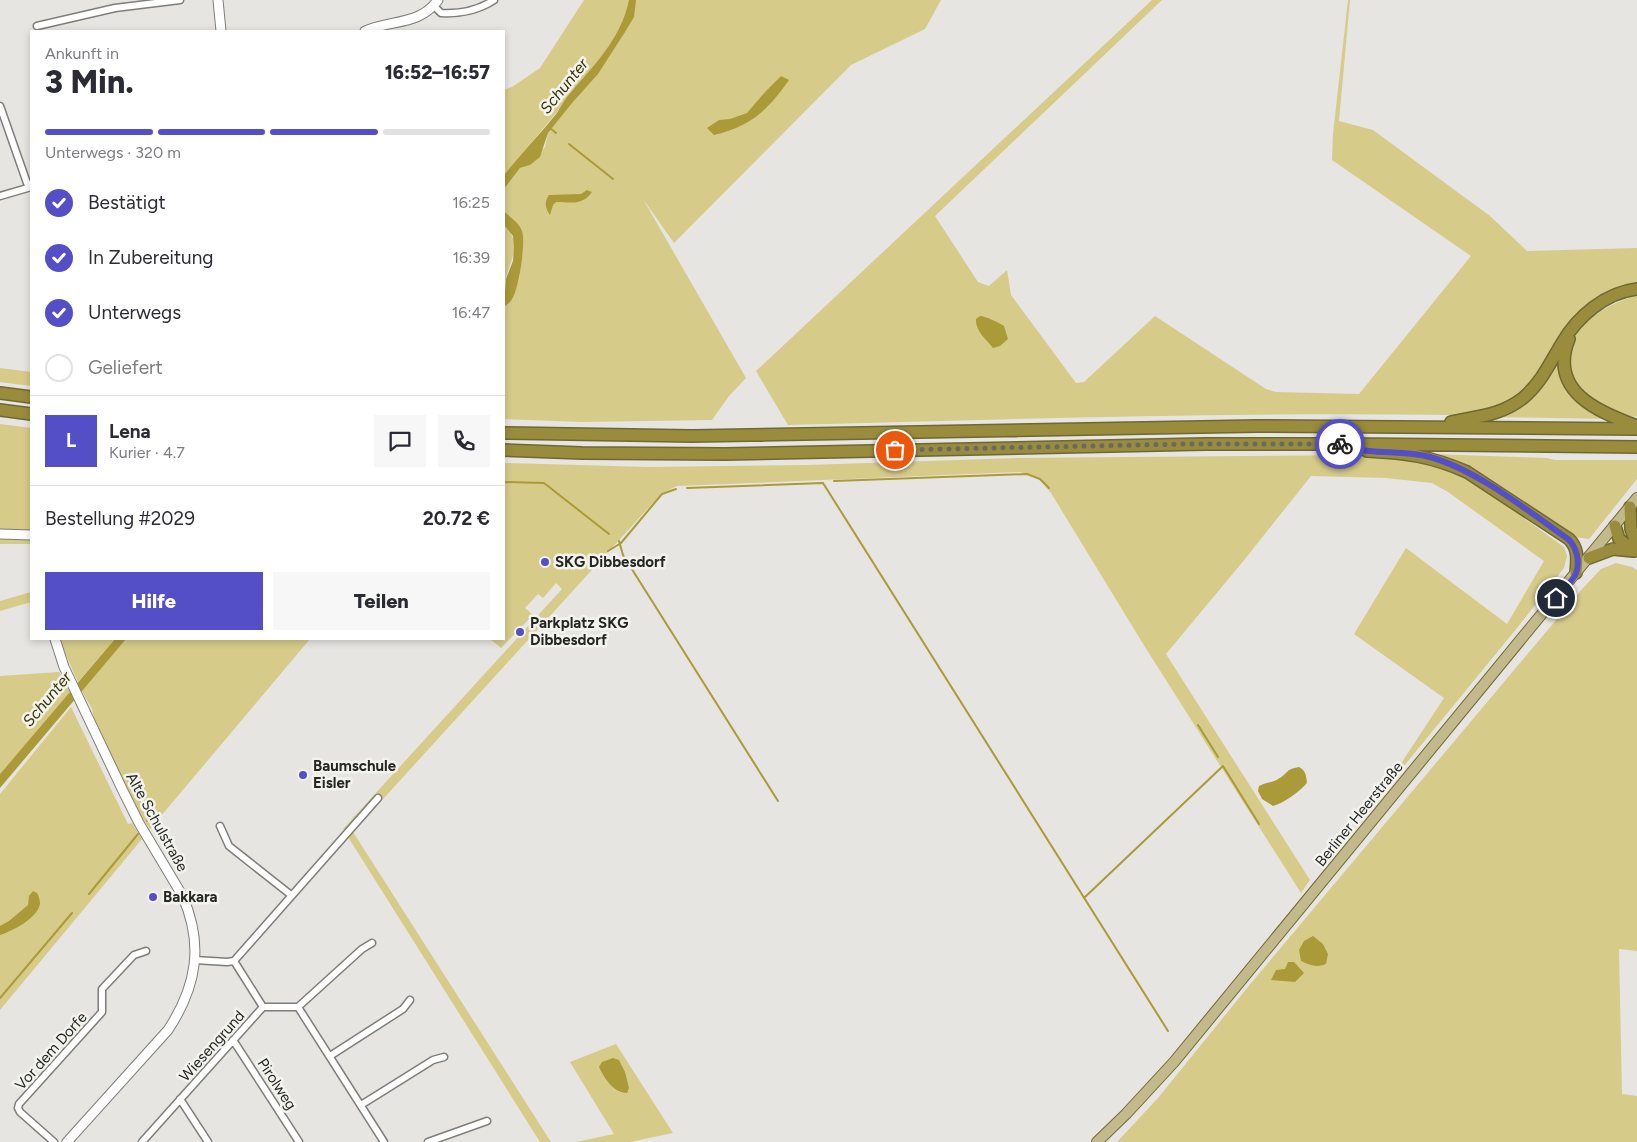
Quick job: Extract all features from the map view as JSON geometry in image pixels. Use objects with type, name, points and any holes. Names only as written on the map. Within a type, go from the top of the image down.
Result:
[{"type":"highway","points":[[1435,426],[1503,411],[1522,399],[1539,382],[1563,342],[1582,316],[1611,297],[1637,289]]},
{"type":"highway","points":[[1582,316],[1572,332],[1566,351],[1566,368],[1572,386],[1586,403],[1637,428]]},
{"type":"highway","points":[[0,393],[30,397]]},
{"type":"highway","points":[[0,410],[30,414]]},
{"type":"highway","points":[[505,433],[738,436],[1198,426],[1637,428]]},
{"type":"highway","points":[[505,450],[725,454],[1176,444],[1350,444],[1637,448]]},
{"type":"highway","points":[[1350,444],[1366,451],[1404,453],[1430,457],[1467,472],[1568,539],[1575,547],[1577,554],[1576,574]]},
{"type":"highway","points":[[1634,503],[1630,530],[1636,550]]},
{"type":"highway","points":[[1615,526],[1619,538],[1636,550]]},
{"type":"highway","points":[[1588,558],[1613,549],[1636,550]]},
{"type":"main road","name":"Berliner Heerstraße","points":[[1097,1142],[1132,1108],[1174,1062],[1634,503]]},
{"type":"street","points":[[36,26],[115,8],[180,0]]},
{"type":"street","points":[[218,0],[221,30]]},
{"type":"street","points":[[368,30],[416,18],[436,3],[441,14],[455,14],[477,8],[494,0]]},
{"type":"street","points":[[0,106],[27,183],[30,185]]},
{"type":"street","points":[[0,196],[30,186]]},
{"type":"street","points":[[0,534],[30,534]]},
{"type":"street","name":"Alte Schulstraße","points":[[55,640],[69,678],[139,823],[184,901],[190,920],[196,960],[192,978],[182,1005],[168,1030],[67,1142]]},
{"type":"street","points":[[196,960],[234,961],[378,798]]},
{"type":"street","points":[[220,826],[229,846],[291,895]]},
{"type":"street","points":[[264,1007],[298,1007],[372,942]]},
{"type":"street","name":"Vor dem Dorfe","points":[[54,1142],[20,1112],[19,1104],[102,1012],[102,989],[134,954],[146,951]]},
{"type":"street","name":"Wiesengrund","points":[[142,1142],[264,1007],[234,961]]},
{"type":"street","points":[[330,1056],[403,1009],[410,1000]]},
{"type":"street","points":[[298,1007],[384,1142]]},
{"type":"street","name":"Pirolweg","points":[[233,1040],[299,1142]]},
{"type":"street","points":[[361,1105],[433,1060],[444,1056]]},
{"type":"street","points":[[180,1099],[208,1142]]},
{"type":"street","points":[[428,1142],[486,1121]]},
{"type":"shaded area","points":[[584,0],[941,0],[925,29],[851,65],[674,243],[643,199],[746,378],[729,396],[712,420],[582,422],[505,419],[505,306],[512,299],[519,280],[523,250],[505,213],[505,188],[520,168],[530,165],[545,147],[548,133],[571,103],[566,99],[505,174],[505,90],[540,68]]},
{"type":"shaded area","points":[[629,0],[636,0],[634,17],[598,74],[548,133],[540,157],[530,165],[520,168],[505,188],[505,174],[557,113],[567,97],[595,64],[612,40],[625,14]]},
{"type":"shaded area","points":[[1152,0],[1162,0],[935,216],[978,282],[989,286],[1007,270],[1011,295],[1076,383],[1084,382],[1155,316],[1266,389],[1276,392],[1359,394],[1471,256],[1332,160],[1333,134],[1348,0],[1350,0],[1339,121],[1373,130],[1490,216],[1527,251],[1637,248],[1637,286],[1590,305],[1540,374],[1508,401],[1484,410],[1454,415],[1204,415],[788,425],[756,371]]},
{"type":"shaded area","points":[[781,76],[789,80],[774,100],[748,122],[714,135],[707,128],[719,120],[730,119],[747,113]]},
{"type":"shaded area","points":[[587,190],[592,192],[584,199],[576,202],[556,202],[550,215],[548,212],[546,203],[549,195],[581,194]]},
{"type":"shaded area","points":[[505,212],[521,228],[523,245],[515,294],[505,306],[506,279],[513,261],[513,236],[505,226]]},
{"type":"shaded area","points":[[505,226],[513,238],[514,245],[513,257],[506,278],[506,295]]},
{"type":"shaded area","points":[[1637,296],[1637,417],[1607,409],[1588,397],[1572,374],[1569,359],[1571,344],[1579,330],[1605,309]]},
{"type":"shaded area","points":[[980,316],[1004,326],[1008,339],[1000,346],[993,348],[981,335],[977,327],[976,319]]},
{"type":"shaded area","points":[[1561,354],[1561,369],[1608,419],[1496,417],[1528,401],[1549,376]]},
{"type":"shaded area","points":[[0,368],[30,372],[30,386],[0,382]]},
{"type":"shaded area","points":[[0,424],[30,428],[30,544],[0,544]]},
{"type":"shaded area","points":[[1430,454],[1547,458],[1555,460],[1637,460],[1637,479],[1589,539],[1575,537],[1494,483],[1469,469]]},
{"type":"shaded area","points":[[1363,455],[1408,458],[1441,465],[1464,475],[1564,547],[1567,556],[1564,568],[1381,794],[1444,698],[1354,634],[1406,548],[1507,624],[1544,561],[1448,492],[1432,483],[1386,478],[1311,476],[1166,654],[1310,880],[1301,893],[1145,647],[1051,493],[1038,478],[1020,472],[677,486],[662,493],[353,832],[551,1142],[540,1142],[343,829],[562,589],[556,583],[543,598],[538,594],[525,608],[533,615],[501,648],[491,640],[505,640],[505,463],[649,467],[808,465],[1017,458]]},
{"type":"shaded area","points":[[1616,563],[1637,570],[1637,951],[1619,949],[1622,1094],[1637,1096],[1637,1142],[1117,1142],[1158,1098],[1252,982],[1583,588],[1601,569]]},
{"type":"shaded area","points":[[30,592],[30,602],[0,611],[0,601]]},
{"type":"shaded area","points":[[61,640],[114,640],[78,682]]},
{"type":"shaded area","points":[[114,640],[125,640],[0,788],[0,774]]},
{"type":"shaded area","points":[[125,640],[309,640],[150,829],[136,808],[95,723],[92,709],[81,690]]},
{"type":"shaded area","points":[[59,672],[70,692],[0,774],[0,676]]},
{"type":"shaded area","points":[[71,707],[128,824],[132,823],[142,839],[0,1010],[0,794]]},
{"type":"shaded area","points":[[1299,767],[1305,774],[1307,783],[1300,790],[1273,806],[1262,799],[1258,791],[1259,786],[1276,780],[1289,770]]},
{"type":"shaded area","points":[[33,891],[37,893],[40,903],[34,915],[11,931],[0,935],[0,926],[28,905],[29,896]]},
{"type":"shaded area","points":[[1313,936],[1323,944],[1328,954],[1326,964],[1316,966],[1301,961],[1299,950],[1304,941]]},
{"type":"shaded area","points":[[1288,962],[1294,962],[1304,973],[1295,982],[1271,980],[1276,970],[1285,969]]},
{"type":"shaded area","points":[[616,1044],[673,1133],[630,1142],[576,1142],[614,1134],[570,1062]]},
{"type":"shaded area","points":[[613,1058],[619,1060],[625,1072],[629,1088],[627,1093],[614,1088],[599,1067],[602,1062]]},
{"type":"waterway","name":"Schunter","points":[[550,128],[556,133]]},
{"type":"waterway","points":[[569,144],[613,179]]},
{"type":"waterway","points":[[834,481],[1027,474],[1040,479],[1049,488]]},
{"type":"waterway","points":[[505,482],[544,483],[609,534]]},
{"type":"waterway","points":[[687,488],[823,483],[1168,1031]]},
{"type":"waterway","points":[[608,551],[621,543],[662,494],[676,489]]},
{"type":"waterway","points":[[619,541],[623,555],[778,801]]},
{"type":"waterway","points":[[1198,725],[1218,757]]},
{"type":"waterway","points":[[1084,898],[1223,766],[1259,824]]},
{"type":"waterway","points":[[147,821],[151,816]]},
{"type":"waterway","points":[[89,894],[138,834]]},
{"type":"waterway","points":[[0,998],[72,913]]},
{"type":"way so far","points":[[895,450],[1186,444],[1340,444]]},
{"type":"place","name":"SKG Dibbesdorf","points":[[545,562]]},
{"type":"place","name":"Parkplatz SKG Dibbesdorf","points":[[520,632]]},
{"type":"place","name":"Baumschule Eisler","points":[[303,775]]},
{"type":"place","name":"Bakkara","points":[[153,897]]},
{"type":"route","points":[[1340,444],[1350,444],[1366,451],[1404,453],[1430,457],[1448,463],[1480,480],[1568,539],[1572,542],[1577,554],[1576,574],[1556,598]]}]
